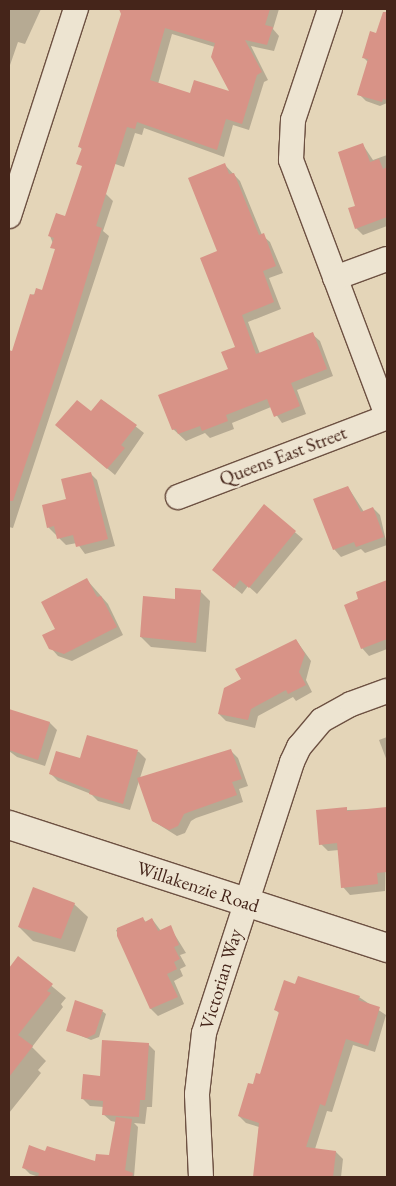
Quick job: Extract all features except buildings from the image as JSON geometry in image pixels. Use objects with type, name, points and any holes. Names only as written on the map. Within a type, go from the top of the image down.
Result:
[{"type":"street","points":[[9,216],[76,9]]},
{"type":"street","name":"Queens East Street","points":[[178,497],[387,416],[294,174],[289,148],[293,120],[330,9]]},
{"type":"street","points":[[335,278],[387,259]]},
{"type":"street","name":"Victorian Way","points":[[201,1177],[196,1094],[200,1054],[245,902],[286,779],[300,747],[322,720],[337,711],[387,691]]},
{"type":"street","name":"Willakenzie Road","points":[[9,825],[387,948]]}]
